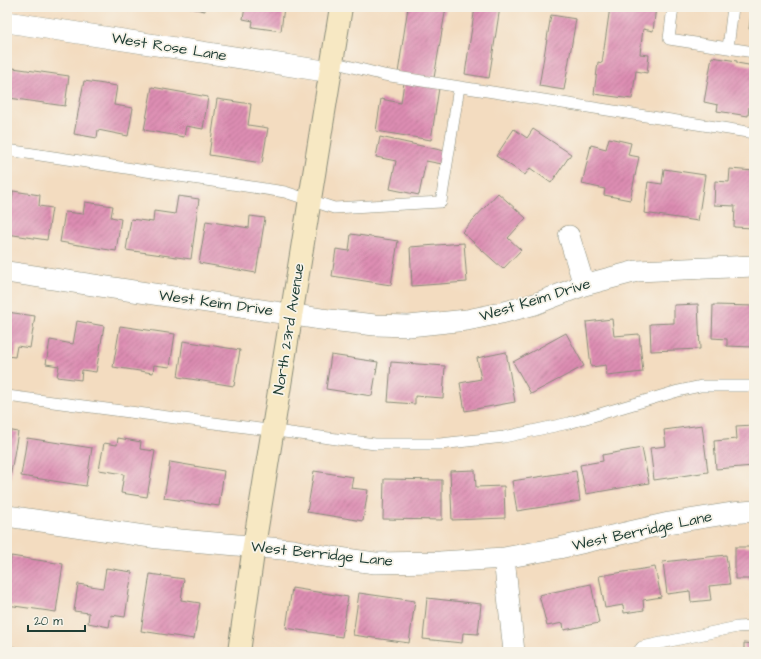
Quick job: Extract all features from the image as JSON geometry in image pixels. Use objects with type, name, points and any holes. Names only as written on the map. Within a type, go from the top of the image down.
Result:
[{"type":"street","name":"North 23rd Avenue","points":[[239,652],[254,546],[342,7]]},
{"type":"street","name":"West Rose Lane","points":[[7,22],[332,67]]},
{"type":"street","points":[[569,236],[584,285]]},
{"type":"street","name":"West Keim Drive","points":[[7,272],[292,314],[374,325],[409,326],[467,320],[501,313],[535,304],[584,285],[637,271],[754,266]]},
{"type":"street","name":"West Berridge Lane","points":[[7,516],[158,538],[254,546],[375,563],[440,562],[504,558],[559,548],[669,523],[754,511]]},
{"type":"street","points":[[504,558],[514,652]]},
{"type":"lane","points":[[673,7],[669,39],[754,52]]},
{"type":"lane","points":[[728,48],[733,7]]},
{"type":"lane","points":[[332,67],[754,133]]},
{"type":"lane","points":[[7,150],[285,192],[334,208],[441,202],[459,87]]},
{"type":"lane","points":[[7,396],[375,444],[440,444],[504,437],[569,423],[678,391],[701,386],[754,386]]},
{"type":"lane","points":[[638,652],[642,647],[737,626],[754,626]]},
{"type":"lane","points":[[7,651],[12,652]]},
{"type":"building","points":[[186,7],[205,7],[205,11]]},
{"type":"building","points":[[245,7],[284,7],[281,31],[252,27],[253,21],[243,19]]},
{"type":"building","points":[[408,7],[446,7],[434,78],[398,73]]},
{"type":"building","points":[[475,7],[500,7],[489,78],[465,74]]},
{"type":"building","points":[[610,7],[656,7],[653,31],[643,29],[640,54],[649,55],[647,73],[636,71],[632,99],[594,94],[598,62],[602,63]]},
{"type":"building","points":[[752,7],[754,7],[754,30],[749,29]]},
{"type":"building","points":[[551,15],[576,19],[564,90],[539,86]]},
{"type":"building","points":[[712,57],[737,61],[737,63],[754,66],[754,108],[749,107],[748,116],[717,111],[718,105],[704,102]]},
{"type":"building","points":[[13,68],[69,76],[65,106],[9,98]]},
{"type":"building","points":[[84,81],[117,86],[114,105],[133,108],[128,136],[98,130],[97,138],[74,134]]},
{"type":"building","points":[[404,82],[439,88],[431,140],[376,131],[381,99],[401,103]]},
{"type":"building","points":[[152,87],[208,97],[203,129],[186,126],[184,137],[144,130]]},
{"type":"building","points":[[217,99],[251,104],[248,125],[268,128],[262,163],[209,155]]},
{"type":"building","points":[[514,129],[527,138],[533,129],[571,154],[551,183],[530,168],[525,175],[496,156]]},
{"type":"building","points":[[380,137],[445,151],[442,164],[426,161],[419,195],[390,189],[396,161],[376,157]]},
{"type":"building","points":[[609,138],[631,143],[628,155],[639,157],[630,200],[604,195],[605,189],[582,184],[591,145],[606,149]]},
{"type":"building","points":[[664,169],[705,175],[698,221],[644,213],[648,182],[662,184]]},
{"type":"building","points":[[730,169],[754,171],[754,228],[734,227],[735,206],[714,205],[715,181],[729,182]]},
{"type":"building","points":[[13,191],[40,195],[39,206],[52,208],[47,240],[7,234],[7,200],[12,201]]},
{"type":"building","points":[[498,193],[526,218],[508,238],[521,250],[503,269],[462,232]]},
{"type":"building","points":[[178,196],[199,199],[191,259],[126,250],[131,219],[153,222],[154,211],[175,214]]},
{"type":"building","points":[[85,202],[113,206],[111,217],[121,219],[116,251],[60,242],[65,212],[83,214]]},
{"type":"building","points":[[250,216],[265,218],[256,273],[199,263],[206,221],[249,228]]},
{"type":"building","points":[[351,234],[398,241],[391,285],[332,276],[336,249],[349,251]]},
{"type":"building","points":[[464,243],[467,282],[412,286],[410,247]]},
{"type":"building","points":[[698,304],[700,349],[651,351],[650,324],[674,323],[674,305]]},
{"type":"building","points":[[713,305],[754,306],[753,347],[727,346],[727,339],[712,338]]},
{"type":"building","points":[[7,312],[35,316],[30,348],[17,346],[15,357],[7,356]]},
{"type":"building","points":[[612,319],[614,336],[639,334],[643,372],[607,376],[606,365],[591,367],[586,322]]},
{"type":"building","points":[[77,321],[104,326],[96,372],[82,370],[81,380],[57,377],[59,366],[46,364],[50,340],[73,344]]},
{"type":"building","points":[[120,326],[175,334],[170,367],[154,365],[153,373],[113,367]]},
{"type":"building","points":[[566,333],[584,366],[531,394],[513,362]]},
{"type":"building","points":[[183,341],[240,350],[234,386],[178,377]]},
{"type":"building","points":[[506,352],[515,402],[465,411],[460,383],[481,379],[477,358]]},
{"type":"building","points":[[331,355],[378,362],[372,396],[326,389]]},
{"type":"building","points":[[391,362],[445,366],[443,398],[415,396],[415,404],[388,402]]},
{"type":"building","points":[[702,425],[708,472],[654,480],[650,448],[666,446],[664,430]]},
{"type":"building","points":[[754,425],[754,466],[716,469],[714,441],[737,439],[736,426]]},
{"type":"building","points":[[7,430],[18,432],[10,478],[7,478]]},
{"type":"building","points":[[27,438],[92,448],[86,486],[21,476]]},
{"type":"building","points":[[118,438],[141,442],[140,449],[155,451],[147,497],[121,493],[124,474],[99,470],[104,443],[117,445]]},
{"type":"building","points":[[642,448],[649,483],[586,494],[580,465],[603,461],[602,455]]},
{"type":"building","points":[[170,462],[224,471],[219,506],[164,498]]},
{"type":"building","points":[[475,470],[476,487],[504,486],[505,518],[452,520],[450,471]]},
{"type":"building","points":[[314,471],[353,477],[351,488],[368,490],[363,521],[307,512]]},
{"type":"building","points":[[576,471],[580,501],[517,511],[512,481]]},
{"type":"building","points":[[384,479],[442,480],[442,520],[383,519]]},
{"type":"building","points":[[735,547],[754,547],[754,579],[735,579]]},
{"type":"building","points":[[726,555],[730,584],[709,586],[711,600],[691,602],[690,591],[667,594],[663,562]]},
{"type":"building","points":[[11,556],[63,564],[56,612],[7,605],[7,585]]},
{"type":"building","points":[[655,567],[661,597],[643,600],[644,610],[624,613],[623,605],[605,608],[599,576]]},
{"type":"building","points":[[106,568],[132,572],[125,617],[111,615],[109,627],[88,623],[89,613],[74,611],[78,584],[103,588]]},
{"type":"building","points":[[150,574],[184,579],[181,600],[200,603],[194,639],[141,631]]},
{"type":"building","points":[[591,584],[599,623],[564,630],[563,623],[547,626],[539,595]]},
{"type":"building","points":[[292,588],[348,597],[342,637],[286,628]]},
{"type":"building","points":[[359,593],[415,601],[409,643],[353,635]]},
{"type":"building","points":[[427,598],[481,604],[478,634],[463,633],[462,643],[423,639]]},
{"type":"building","points":[[744,643],[754,644],[754,652],[744,652]]}]
